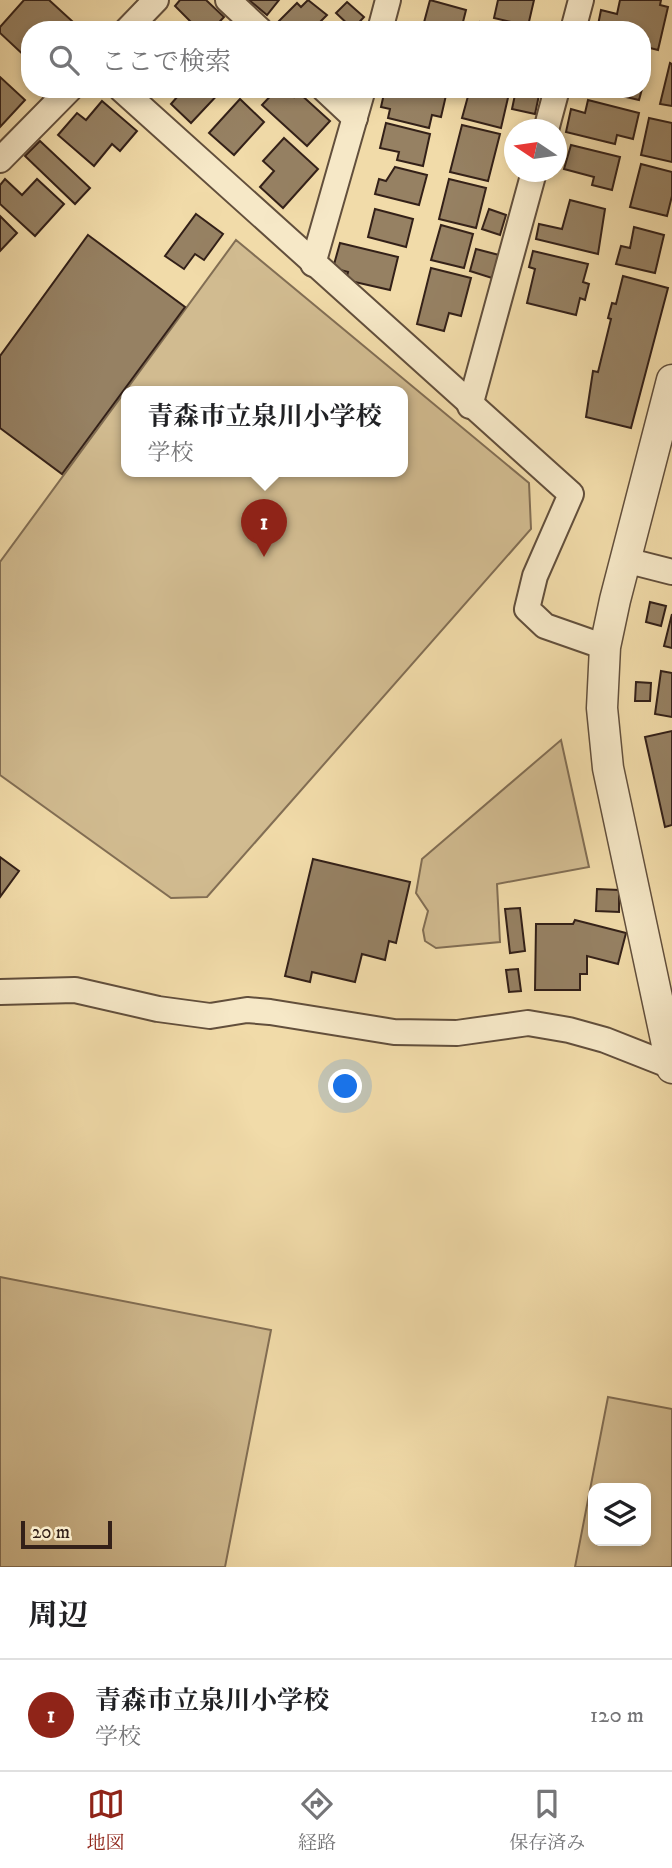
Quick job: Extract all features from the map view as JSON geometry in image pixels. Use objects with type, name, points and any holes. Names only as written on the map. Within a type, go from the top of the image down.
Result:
[{"type":"street","points":[[136,21],[156,0]]},
{"type":"street","points":[[228,0],[250,21]]},
{"type":"street","points":[[382,21],[388,0]]},
{"type":"street","points":[[575,21],[581,0]]},
{"type":"street","points":[[0,160],[61,98]]},
{"type":"street","points":[[131,98],[470,406],[571,494],[536,576],[527,609],[534,619],[545,626],[605,647]]},
{"type":"street","points":[[334,98],[355,118]]},
{"type":"street","points":[[313,264],[361,98]]},
{"type":"street","points":[[549,119],[555,98]]},
{"type":"street","points":[[470,406],[531,182]]},
{"type":"street","points":[[672,380],[605,647],[601,708],[608,768],[672,1067]]},
{"type":"street","points":[[625,560],[672,572]]},
{"type":"street","points":[[0,992],[75,990],[171,1011],[210,1016],[247,1010],[270,1012],[394,1032],[457,1033],[528,1023],[593,1037],[672,1067]]},
{"type":"shaded area","points":[[236,240],[529,483],[531,529],[207,897],[171,898],[0,775],[0,562],[121,397],[121,477],[408,477],[408,386],[129,386]]},
{"type":"shaded area","points":[[561,740],[589,867],[497,884],[500,942],[436,948],[425,941],[423,930],[428,911],[416,893],[422,859]]},
{"type":"shaded area","points":[[0,1277],[271,1330],[225,1567],[0,1567]]},
{"type":"shaded area","points":[[608,1397],[672,1409],[672,1567],[575,1567],[588,1500],[588,1546],[651,1546],[651,1483],[591,1483]]},
{"type":"building","points":[[24,0],[49,0],[72,21],[21,21],[21,53],[0,33],[0,27]]},
{"type":"building","points":[[180,0],[206,0],[224,17],[220,21],[190,21],[175,6]]},
{"type":"building","points":[[249,0],[279,0],[267,15]]},
{"type":"building","points":[[308,0],[327,15],[321,21],[279,21],[297,3],[301,7]]},
{"type":"building","points":[[430,0],[466,10],[463,21],[424,21]]},
{"type":"building","points":[[498,0],[534,0],[529,21],[494,18]]},
{"type":"building","points":[[620,0],[661,0],[660,5],[668,7],[658,50],[651,48],[651,21],[599,21],[601,10],[617,14]]},
{"type":"building","points":[[347,2],[364,17],[360,21],[344,21],[336,13]]},
{"type":"building","points":[[670,63],[672,64],[672,106],[660,104]]},
{"type":"building","points":[[0,77],[25,100],[0,127]]},
{"type":"building","points":[[176,98],[215,98],[191,123],[171,104]]},
{"type":"building","points":[[269,98],[305,98],[330,121],[307,146],[262,105]]},
{"type":"building","points":[[383,98],[445,98],[441,117],[432,115],[429,128],[388,118],[390,109],[381,107]]},
{"type":"building","points":[[468,98],[508,98],[501,128],[462,118]]},
{"type":"building","points":[[514,98],[538,98],[535,114],[512,109]]},
{"type":"building","points":[[240,99],[264,122],[234,155],[209,133]]},
{"type":"building","points":[[588,100],[639,113],[633,139],[617,135],[615,144],[567,132],[571,109],[585,113]]},
{"type":"building","points":[[102,101],[137,131],[120,151],[112,144],[94,166],[58,135],[77,113],[86,120]]},
{"type":"building","points":[[649,118],[672,123],[672,162],[641,155]]},
{"type":"building","points":[[386,123],[430,134],[423,166],[397,160],[399,152],[380,148]]},
{"type":"building","points":[[462,125],[500,134],[488,181],[450,172]]},
{"type":"building","points":[[284,138],[318,169],[283,208],[260,187],[274,171],[263,161]]},
{"type":"building","points":[[40,141],[90,188],[75,204],[25,156]]},
{"type":"building","points":[[571,145],[620,157],[612,190],[592,185],[594,177],[567,170]]},
{"type":"building","points":[[641,164],[672,172],[672,196],[667,216],[630,207]]},
{"type":"building","points":[[395,167],[427,175],[419,205],[375,194],[379,179],[386,181]]},
{"type":"building","points":[[5,179],[22,195],[37,179],[64,204],[35,236],[0,204],[0,185]]},
{"type":"building","points":[[449,179],[486,188],[476,228],[439,219]]},
{"type":"building","points":[[570,200],[605,209],[598,254],[536,239],[539,224],[562,229]]},
{"type":"building","points":[[375,209],[413,219],[406,247],[368,237]]},
{"type":"building","points":[[489,209],[506,215],[500,235],[482,229]]},
{"type":"building","points":[[196,214],[223,234],[204,260],[195,254],[184,269],[165,256]]},
{"type":"building","points":[[0,216],[17,233],[0,251]]},
{"type":"building","points":[[441,225],[473,234],[464,268],[431,260]]},
{"type":"building","points":[[634,227],[664,235],[655,273],[616,264],[621,246],[630,248]]},
{"type":"building","points":[[88,235],[185,307],[127,386],[121,386],[121,394],[62,474],[0,428],[0,356]]},
{"type":"building","points":[[340,243],[398,257],[390,290],[346,280],[348,272],[333,268]]},
{"type":"building","points":[[476,249],[499,255],[492,278],[470,271]]},
{"type":"building","points":[[533,251],[588,264],[583,282],[589,284],[585,300],[580,298],[576,315],[527,303],[535,269],[529,267]]},
{"type":"building","points":[[431,268],[471,278],[461,316],[449,313],[444,331],[417,324]]},
{"type":"building","points":[[623,276],[668,288],[631,428],[586,417],[593,371],[598,372],[611,319],[608,318],[612,303],[616,304]]},
{"type":"building","points":[[650,602],[666,606],[661,626],[646,622]]},
{"type":"building","points":[[672,614],[672,648],[664,646]]},
{"type":"building","points":[[661,671],[672,673],[672,717],[655,714]]},
{"type":"building","points":[[636,682],[651,683],[650,701],[635,701]]},
{"type":"building","points":[[672,731],[672,825],[665,827],[645,737]]},
{"type":"building","points":[[0,857],[19,871],[0,897]]},
{"type":"building","points":[[313,859],[410,882],[396,943],[389,941],[385,960],[362,954],[355,982],[312,972],[310,982],[285,976]]},
{"type":"building","points":[[597,889],[619,890],[619,912],[596,911]]},
{"type":"building","points":[[520,908],[525,951],[510,953],[505,909]]},
{"type":"building","points":[[575,920],[626,933],[618,964],[587,956],[587,974],[580,974],[580,990],[535,990],[536,924],[573,924]]},
{"type":"building","points":[[518,969],[521,991],[509,992],[506,970]]},
{"type":"place","name":"青森市立泉川小学校","points":[[264,557]]}]
